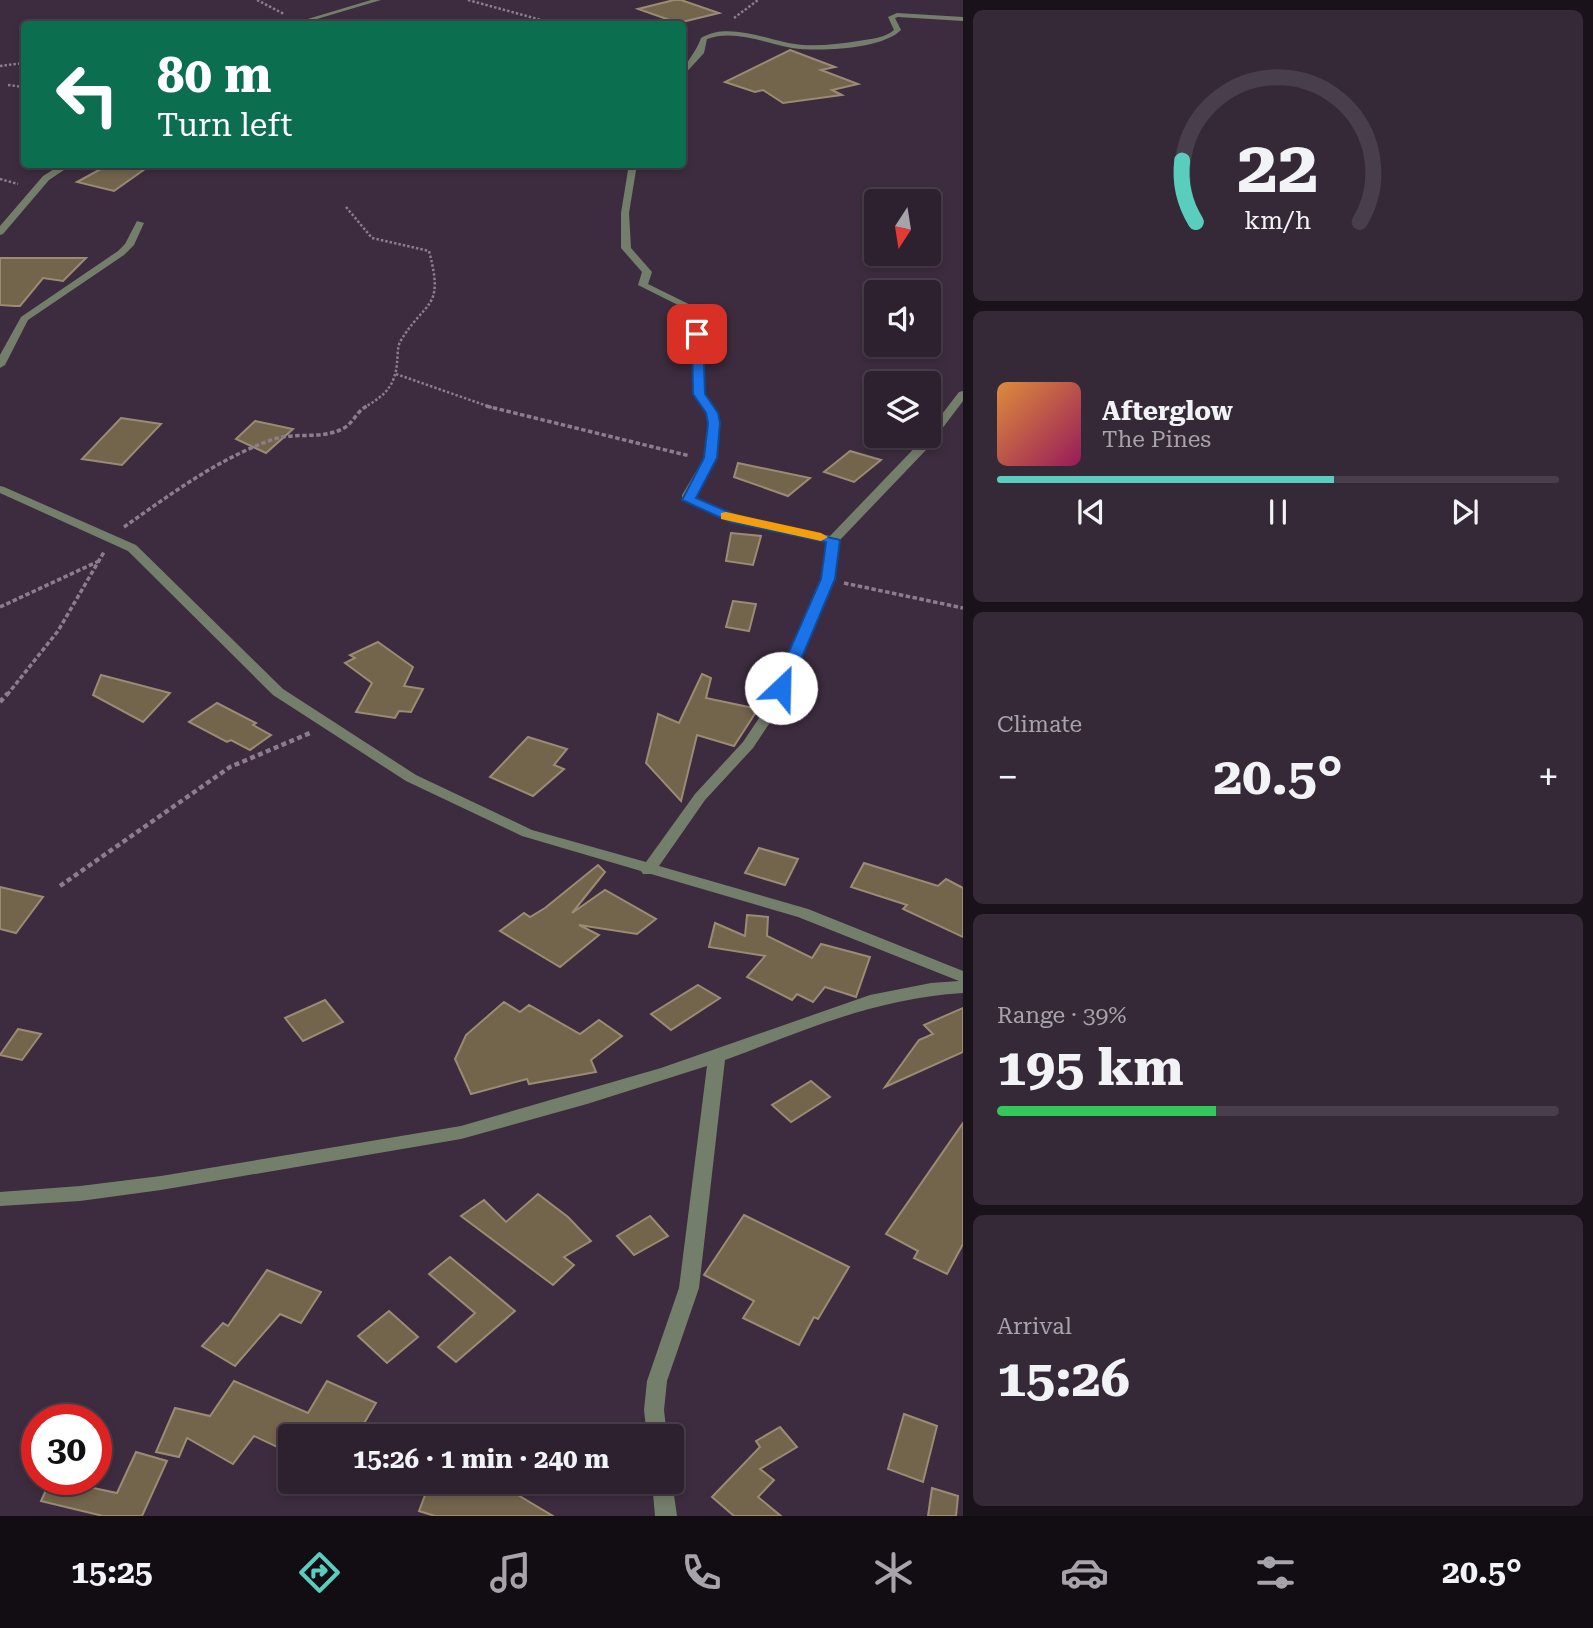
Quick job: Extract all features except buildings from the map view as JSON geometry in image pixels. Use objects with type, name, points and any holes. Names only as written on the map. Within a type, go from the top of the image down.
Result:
[{"type":"street","points":[[307,21],[378,0]]},
{"type":"street","points":[[686,70],[701,53],[704,38],[715,34],[813,47],[891,36],[898,30],[891,17],[897,15],[963,19]]},
{"type":"street","points":[[0,232],[46,178],[62,168]]},
{"type":"street","points":[[632,168],[625,213],[626,248],[647,272],[643,285],[714,319],[699,331],[696,339],[699,394],[712,413],[714,423],[710,458],[688,495],[694,504],[734,519],[833,540]]},
{"type":"street","points":[[0,365],[24,319],[54,295],[121,253],[129,245],[140,223]]},
{"type":"street","points":[[648,870],[713,780],[748,746],[762,725],[828,579],[833,540],[922,448],[963,394]]},
{"type":"street","points":[[0,488],[111,536],[132,548],[278,692],[411,778],[499,822],[648,870],[803,913],[963,977]]},
{"type":"street","points":[[0,1199],[64,1195],[464,1131],[503,1122],[717,1056],[880,997],[931,987],[963,987]]},
{"type":"street","points":[[656,1424],[656,1381],[688,1288],[717,1056]]},
{"type":"street","points":[[663,1494],[666,1516]]},
{"type":"path","points":[[257,0],[292,21]]},
{"type":"path","points":[[468,0],[545,21]]},
{"type":"path","points":[[0,66],[21,63]]},
{"type":"path","points":[[8,85],[21,87]]},
{"type":"path","points":[[0,702],[43,653],[74,610],[111,536],[194,478],[278,438],[305,438],[345,428],[359,410],[386,395],[396,374],[399,344],[435,297],[433,288],[436,278],[430,254],[420,248],[372,238],[346,207]]},
{"type":"path","points":[[396,374],[487,406],[680,453],[706,465]]},
{"type":"path","points":[[0,607],[99,561]]},
{"type":"path","points":[[828,579],[963,608]]},
{"type":"path","points":[[60,886],[230,767],[331,726]]},
{"type":"slow traffic","points":[[726,516],[821,537]]},
{"type":"route","points":[[697,334],[699,394],[712,413],[714,423],[710,458],[688,495],[688,500],[734,519],[787,528],[833,540],[828,579],[781,688]]}]
